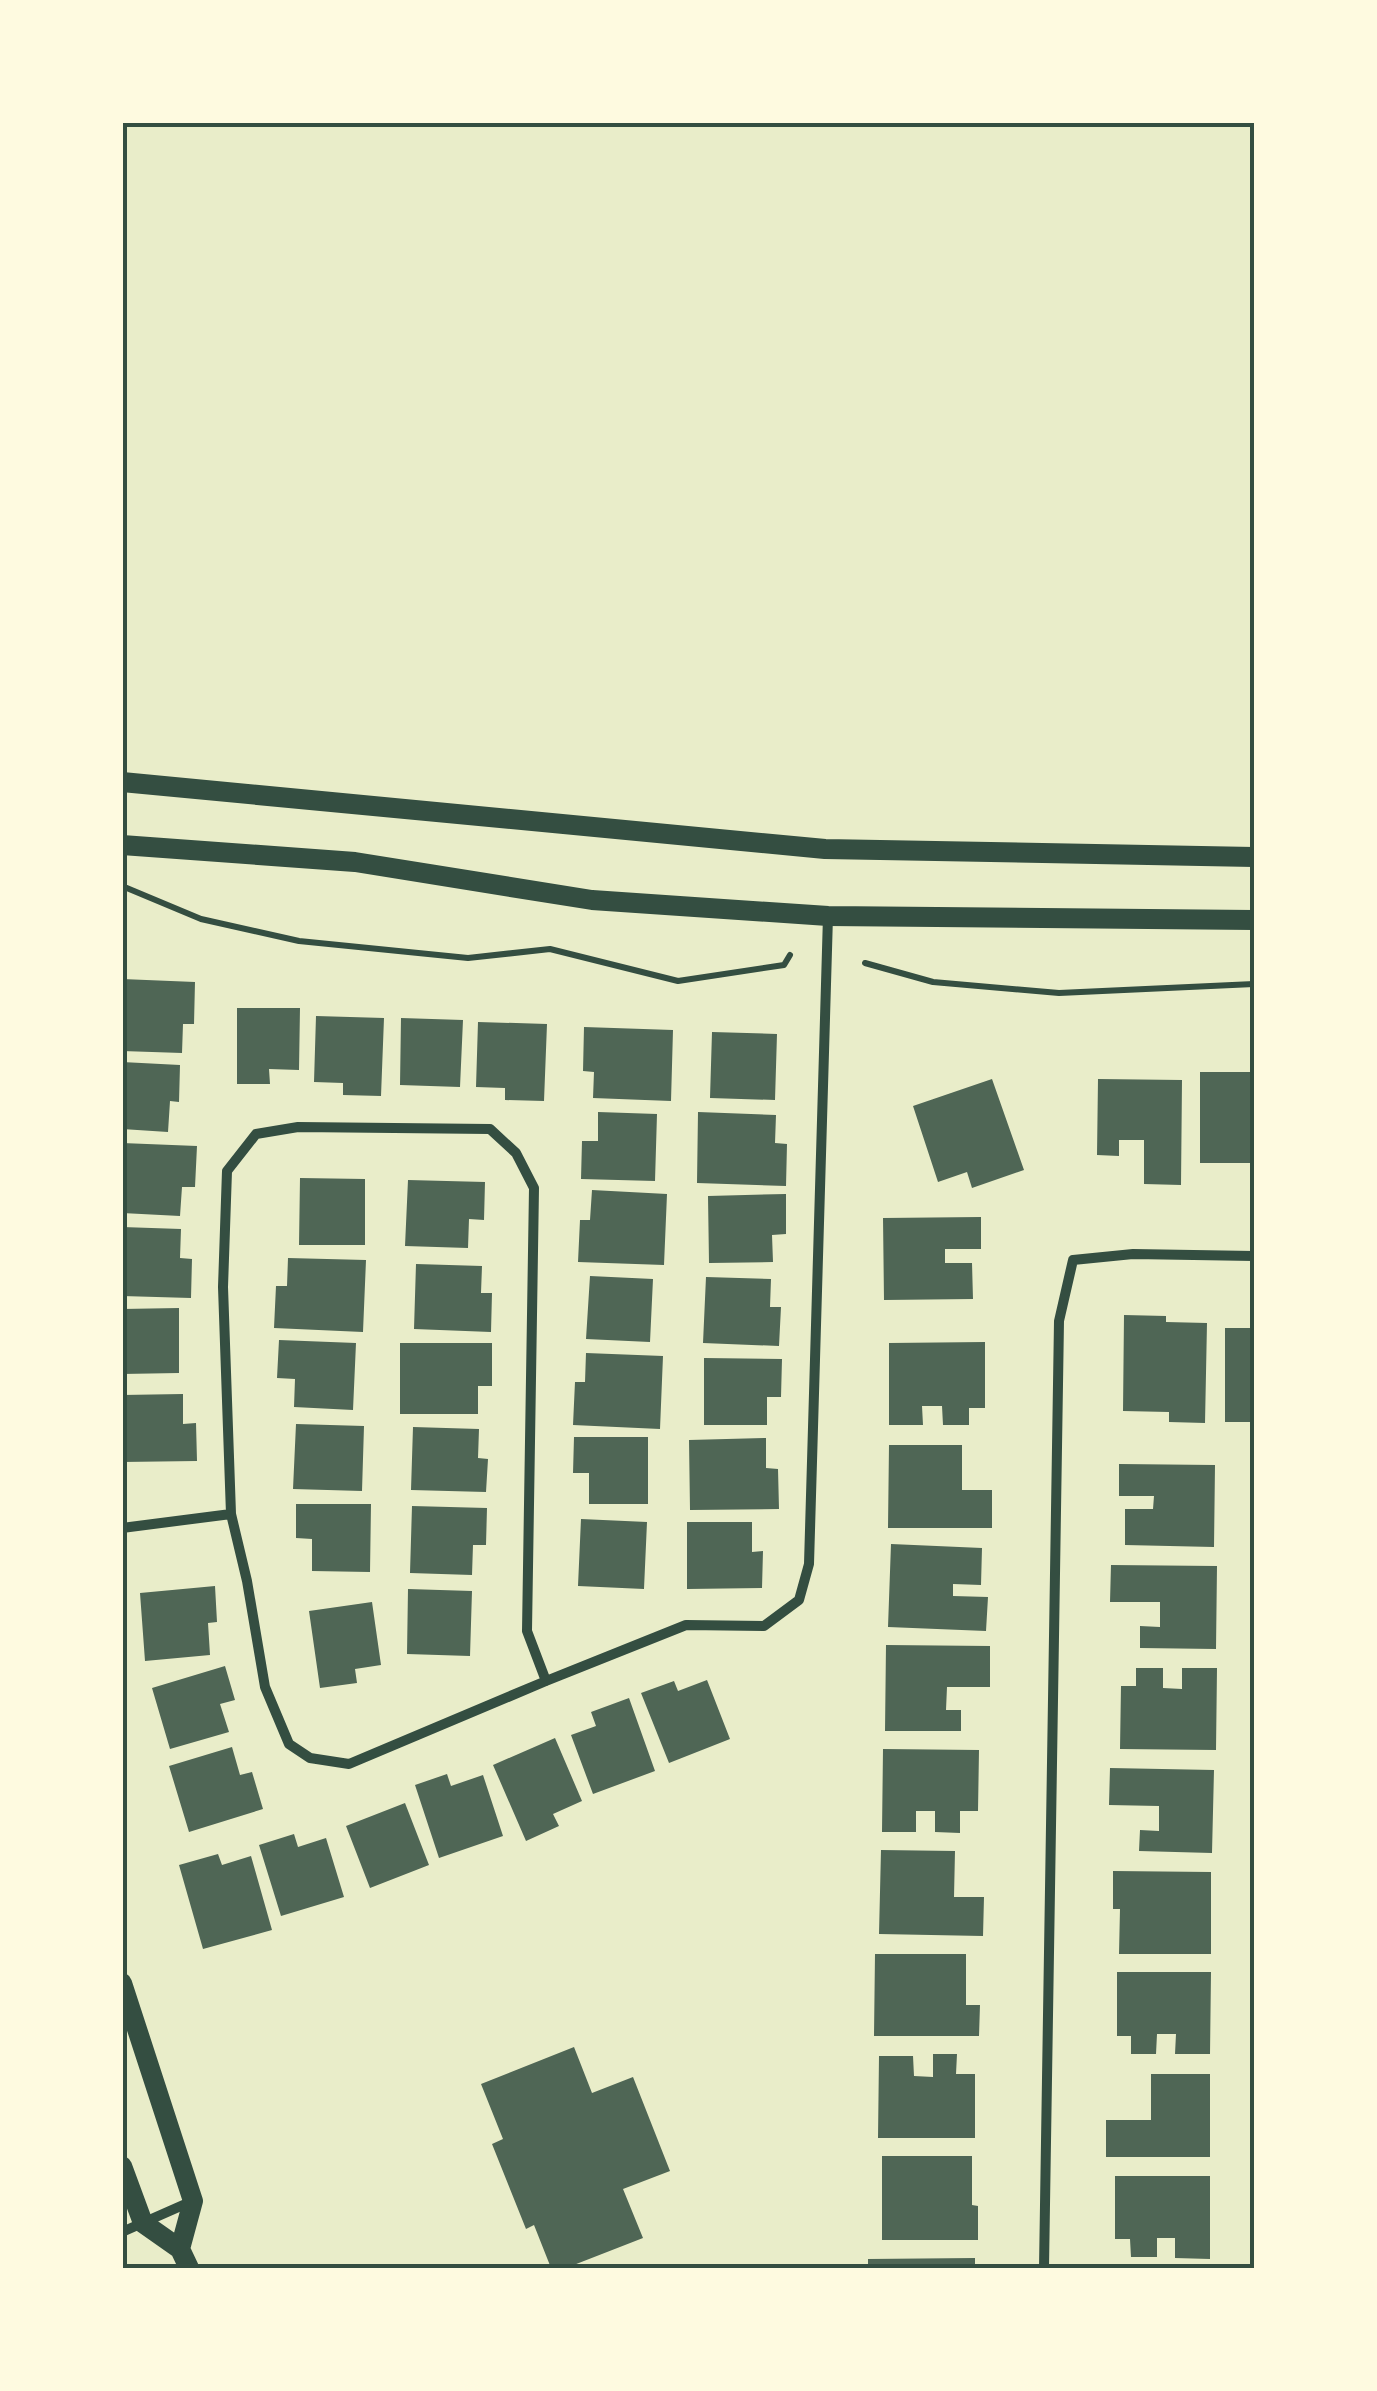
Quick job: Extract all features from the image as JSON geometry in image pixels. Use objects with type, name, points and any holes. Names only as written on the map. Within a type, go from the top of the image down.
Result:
[{"type":"main road","points":[[122,782],[825,849],[1254,857]]},
{"type":"main road","points":[[122,845],[355,862],[592,900],[828,916],[1254,920]]},
{"type":"main road","points":[[122,1984],[193,2201],[184,2259]]},
{"type":"main road","points":[[122,2166],[143,2223],[184,2259]]},
{"type":"street","points":[[546,1681],[528,1631],[534,1188],[516,1153],[490,1130],[298,1128],[256,1134],[227,1171],[223,1286],[231,1514],[265,1687],[289,1744],[310,1758],[349,1764],[686,1625],[764,1626],[799,1600],[808,1564],[828,916]]},
{"type":"street","points":[[1044,2268],[1059,1321],[1073,1260],[1133,1254],[1254,1256]]},
{"type":"street","points":[[122,1528],[231,1514]]},
{"type":"street","points":[[122,2232],[193,2201]]},
{"type":"path","points":[[122,886],[200,919],[299,941],[468,958],[550,949],[678,980],[784,965],[790,954]]},
{"type":"path","points":[[865,963],[933,982],[1058,992],[1254,984]]},
{"type":"building","points":[[122,979],[195,982],[194,1024],[183,1024],[182,1053],[122,1051]]},
{"type":"building","points":[[237,1008],[300,1008],[299,1070],[269,1069],[270,1084],[237,1084]]},
{"type":"building","points":[[316,1016],[384,1018],[381,1096],[343,1095],[343,1083],[314,1082]]},
{"type":"building","points":[[401,1018],[463,1020],[460,1087],[400,1085]]},
{"type":"building","points":[[478,1022],[547,1024],[544,1101],[505,1100],[505,1088],[476,1087]]},
{"type":"building","points":[[584,1027],[673,1030],[671,1101],[593,1098],[594,1072],[583,1071]]},
{"type":"building","points":[[712,1032],[777,1034],[775,1100],[710,1098]]},
{"type":"building","points":[[122,1062],[180,1065],[179,1102],[170,1101],[168,1132],[122,1129]]},
{"type":"building","points":[[1200,1072],[1254,1072],[1254,1196],[1250,1196],[1250,1163],[1200,1163]]},
{"type":"building","points":[[992,1079],[1024,1170],[972,1188],[967,1172],[938,1182],[913,1106]]},
{"type":"building","points":[[1098,1079],[1182,1080],[1181,1185],[1144,1184],[1144,1140],[1119,1140],[1119,1156],[1097,1155]]},
{"type":"building","points":[[598,1112],[657,1114],[655,1181],[581,1179],[582,1141],[598,1141]]},
{"type":"building","points":[[698,1112],[776,1115],[775,1143],[787,1144],[786,1186],[697,1183]]},
{"type":"building","points":[[122,1143],[197,1146],[195,1187],[182,1187],[180,1216],[122,1213]]},
{"type":"building","points":[[300,1178],[365,1179],[365,1245],[299,1245]]},
{"type":"building","points":[[408,1180],[485,1182],[484,1220],[469,1219],[468,1248],[405,1246]]},
{"type":"building","points":[[592,1190],[667,1194],[664,1265],[578,1262],[580,1220],[590,1220]]},
{"type":"building","points":[[786,1194],[786,1234],[772,1235],[773,1262],[709,1263],[708,1196]]},
{"type":"building","points":[[981,1217],[981,1249],[945,1249],[945,1263],[972,1263],[973,1299],[884,1300],[883,1218]]},
{"type":"building","points":[[122,1227],[181,1229],[180,1258],[192,1259],[191,1298],[122,1296]]},
{"type":"building","points":[[288,1258],[366,1260],[363,1332],[274,1328],[276,1286],[287,1286]]},
{"type":"building","points":[[416,1264],[482,1266],[481,1293],[492,1293],[491,1332],[414,1329]]},
{"type":"building","points":[[590,1276],[653,1279],[650,1342],[586,1339]]},
{"type":"building","points":[[706,1277],[771,1279],[770,1307],[781,1307],[779,1346],[703,1343]]},
{"type":"building","points":[[179,1308],[179,1373],[122,1374],[122,1309]]},
{"type":"building","points":[[1124,1315],[1166,1316],[1166,1322],[1207,1323],[1205,1423],[1169,1422],[1169,1412],[1123,1411]]},
{"type":"building","points":[[1225,1328],[1254,1328],[1254,1422],[1225,1422]]},
{"type":"building","points":[[279,1340],[356,1343],[353,1410],[294,1407],[295,1379],[277,1378]]},
{"type":"building","points":[[985,1342],[985,1408],[969,1408],[969,1425],[943,1425],[942,1406],[922,1406],[923,1425],[889,1425],[889,1343]]},
{"type":"building","points":[[400,1343],[492,1343],[492,1386],[478,1386],[478,1414],[400,1414]]},
{"type":"building","points":[[586,1353],[663,1356],[660,1429],[573,1425],[575,1382],[585,1382]]},
{"type":"building","points":[[704,1358],[782,1359],[781,1397],[767,1397],[767,1425],[704,1425]]},
{"type":"building","points":[[183,1394],[183,1424],[196,1423],[197,1461],[122,1462],[122,1395]]},
{"type":"building","points":[[296,1424],[364,1426],[362,1491],[293,1489]]},
{"type":"building","points":[[413,1427],[479,1429],[478,1458],[488,1459],[486,1492],[411,1490]]},
{"type":"building","points":[[574,1437],[648,1437],[648,1504],[589,1504],[589,1473],[573,1473]]},
{"type":"building","points":[[766,1438],[766,1468],[778,1469],[779,1509],[690,1510],[689,1440]]},
{"type":"building","points":[[889,1445],[962,1445],[962,1490],[992,1490],[992,1528],[888,1528]]},
{"type":"building","points":[[1119,1464],[1215,1465],[1214,1547],[1125,1545],[1125,1509],[1153,1509],[1154,1496],[1119,1496]]},
{"type":"building","points":[[296,1504],[371,1504],[370,1572],[312,1571],[312,1539],[296,1538]]},
{"type":"building","points":[[412,1506],[487,1508],[486,1545],[473,1545],[472,1575],[410,1573]]},
{"type":"building","points":[[581,1519],[647,1522],[644,1589],[578,1586]]},
{"type":"building","points":[[687,1522],[752,1522],[752,1552],[763,1551],[762,1588],[687,1589]]},
{"type":"building","points":[[891,1544],[982,1548],[981,1585],[953,1584],[953,1596],[988,1597],[986,1631],[888,1627]]},
{"type":"building","points":[[1111,1565],[1217,1566],[1216,1649],[1140,1648],[1140,1626],[1160,1627],[1160,1602],[1110,1602]]},
{"type":"building","points":[[215,1586],[217,1622],[208,1623],[210,1655],[145,1661],[140,1593]]},
{"type":"building","points":[[408,1589],[472,1591],[470,1656],[407,1654]]},
{"type":"building","points":[[372,1602],[381,1665],[355,1669],[357,1683],[320,1688],[309,1611]]},
{"type":"building","points":[[886,1645],[990,1646],[990,1687],[947,1687],[946,1710],[961,1710],[961,1731],[885,1731]]},
{"type":"building","points":[[225,1666],[235,1700],[220,1704],[229,1732],[170,1749],[152,1688]]},
{"type":"building","points":[[1136,1668],[1163,1668],[1163,1688],[1182,1689],[1182,1668],[1217,1668],[1216,1750],[1120,1749],[1121,1686],[1136,1686]]},
{"type":"building","points":[[707,1680],[730,1739],[669,1763],[641,1693],[674,1681],[678,1691]]},
{"type":"building","points":[[629,1698],[655,1771],[593,1794],[571,1735],[596,1726],[591,1712]]},
{"type":"building","points":[[555,1738],[582,1801],[553,1814],[559,1826],[526,1841],[493,1765]]},
{"type":"building","points":[[232,1747],[240,1775],[252,1772],[263,1809],[189,1832],[169,1766]]},
{"type":"building","points":[[883,1749],[979,1750],[978,1811],[960,1811],[960,1833],[935,1832],[935,1811],[916,1811],[916,1832],[882,1832]]},
{"type":"building","points":[[1110,1768],[1214,1770],[1212,1853],[1139,1851],[1140,1830],[1159,1831],[1159,1806],[1109,1805]]},
{"type":"building","points":[[447,1774],[451,1786],[483,1775],[503,1836],[439,1858],[415,1785]]},
{"type":"building","points":[[405,1803],[429,1865],[370,1888],[346,1826]]},
{"type":"building","points":[[294,1834],[298,1847],[326,1838],[344,1897],[281,1916],[259,1845]]},
{"type":"building","points":[[881,1850],[955,1851],[954,1897],[984,1897],[983,1936],[879,1934]]},
{"type":"building","points":[[218,1854],[222,1865],[251,1856],[272,1930],[203,1949],[179,1865]]},
{"type":"building","points":[[1113,1871],[1211,1872],[1211,1954],[1119,1954],[1120,1909],[1113,1909]]},
{"type":"building","points":[[875,1954],[966,1954],[966,2005],[980,2005],[979,2036],[874,2036]]},
{"type":"building","points":[[1117,1972],[1211,1972],[1210,2054],[1175,2054],[1176,2034],[1157,2034],[1156,2054],[1131,2054],[1131,2036],[1117,2036]]},
{"type":"building","points":[[574,2047],[592,2093],[633,2077],[670,2171],[623,2189],[643,2238],[566,2268],[551,2268],[534,2225],[526,2229],[492,2144],[503,2139],[481,2084]]},
{"type":"building","points":[[933,2054],[957,2054],[956,2074],[975,2074],[975,2138],[878,2138],[879,2056],[913,2056],[914,2076],[933,2077]]},
{"type":"building","points":[[1151,2074],[1210,2074],[1210,2157],[1106,2157],[1106,2120],[1151,2120]]},
{"type":"building","points":[[882,2156],[972,2156],[972,2205],[978,2206],[978,2240],[882,2240]]},
{"type":"building","points":[[1115,2176],[1210,2176],[1210,2259],[1175,2258],[1175,2238],[1157,2238],[1157,2257],[1131,2257],[1130,2239],[1115,2239]]},
{"type":"building","points":[[975,2258],[975,2268],[868,2268],[868,2259]]}]
